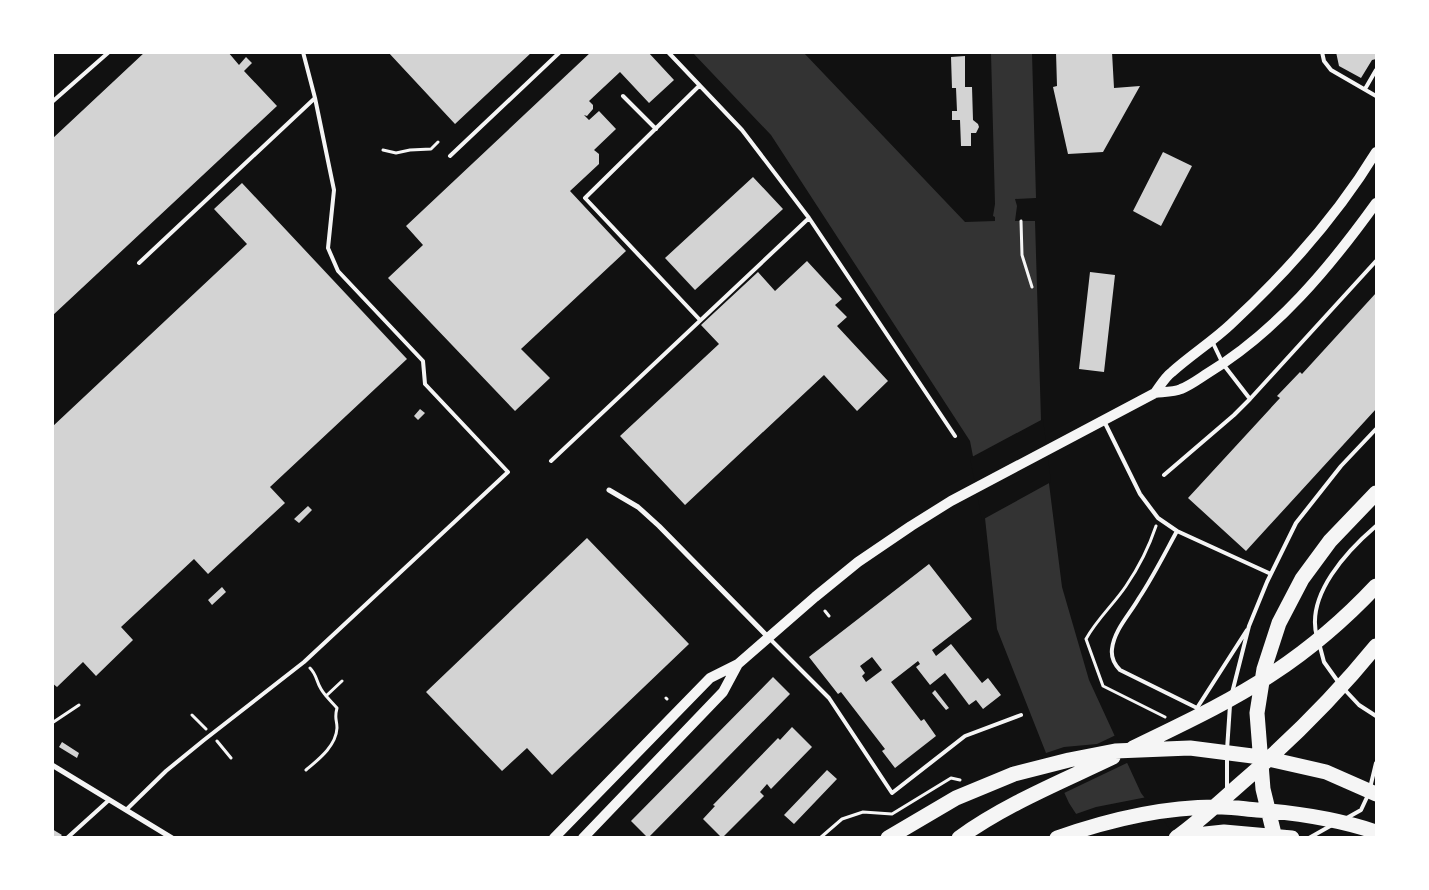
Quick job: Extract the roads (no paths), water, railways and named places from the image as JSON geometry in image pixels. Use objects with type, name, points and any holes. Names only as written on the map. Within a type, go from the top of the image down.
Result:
[{"type":"highway","points":[[1275,838],[1263,789],[1257,713],[1264,669],[1279,623],[1302,579],[1330,541],[1376,493]]},
{"type":"highway","points":[[959,838],[972,828],[1028,797],[1170,730],[1271,675],[1306,650],[1361,602],[1376,586]]},
{"type":"highway","points":[[1174,838],[1227,796],[1313,718],[1357,670],[1376,646]]},
{"type":"highway","points":[[888,838],[956,798],[1014,774],[1115,751],[1190,748],[1260,757],[1326,772],[1376,794]]},
{"type":"highway","points":[[1057,838],[1113,821],[1161,812],[1222,807],[1300,813],[1347,823],[1376,832]]},
{"type":"highway","points":[[1174,838],[1224,832],[1292,838]]},
{"type":"main road","points":[[1155,393],[1170,373],[1212,341],[1254,303],[1304,250],[1338,208],[1376,152]]},
{"type":"main road","points":[[554,838],[710,678],[738,664],[858,562],[951,501],[1155,393],[1181,389],[1224,364],[1276,320],[1314,282],[1350,240],[1376,203]]},
{"type":"main road","points":[[583,838],[723,692],[738,664]]},
{"type":"street","points":[[609,490],[638,508],[659,526],[768,637]]},
{"type":"street","points":[[52,765],[172,838]]},
{"type":"lane","points":[[52,102],[109,52]]},
{"type":"lane","points":[[126,810],[189,752],[304,662],[508,472],[425,384],[423,361],[338,271],[328,248],[334,190],[315,98],[303,52]]},
{"type":"lane","points":[[450,156],[560,52]]},
{"type":"lane","points":[[668,52],[742,130],[809,218],[955,436]]},
{"type":"lane","points":[[1322,52],[1324,60],[1331,70],[1376,96]]},
{"type":"lane","points":[[1365,89],[1376,70]]},
{"type":"lane","points":[[699,86],[585,198],[700,320]]},
{"type":"lane","points":[[623,96],[656,129]]},
{"type":"lane","points":[[139,263],[315,98]]},
{"type":"lane","points":[[551,461],[809,218]]},
{"type":"lane","points":[[1164,475],[1250,399],[1376,261]]},
{"type":"lane","points":[[1212,341],[1224,364],[1250,399]]},
{"type":"lane","points":[[1104,421],[1140,494],[1158,518],[1177,531],[1271,574]]},
{"type":"lane","points":[[1228,788],[1227,737],[1229,712],[1249,626],[1271,574],[1296,523],[1341,466],[1376,429]]},
{"type":"lane","points":[[1376,526],[1360,540],[1329,577],[1316,611],[1315,628],[1324,662],[1335,679],[1359,705],[1376,716]]},
{"type":"lane","points":[[1177,531],[1138,600],[1129,611],[1113,642],[1112,658],[1116,666],[1120,670],[1197,708],[1249,626]]},
{"type":"lane","points":[[768,637],[829,698],[892,793],[965,736],[1021,715]]},
{"type":"lane","points":[[1309,838],[1361,810],[1367,800],[1376,763]]},
{"type":"lane","points":[[67,838],[109,800]]}]
